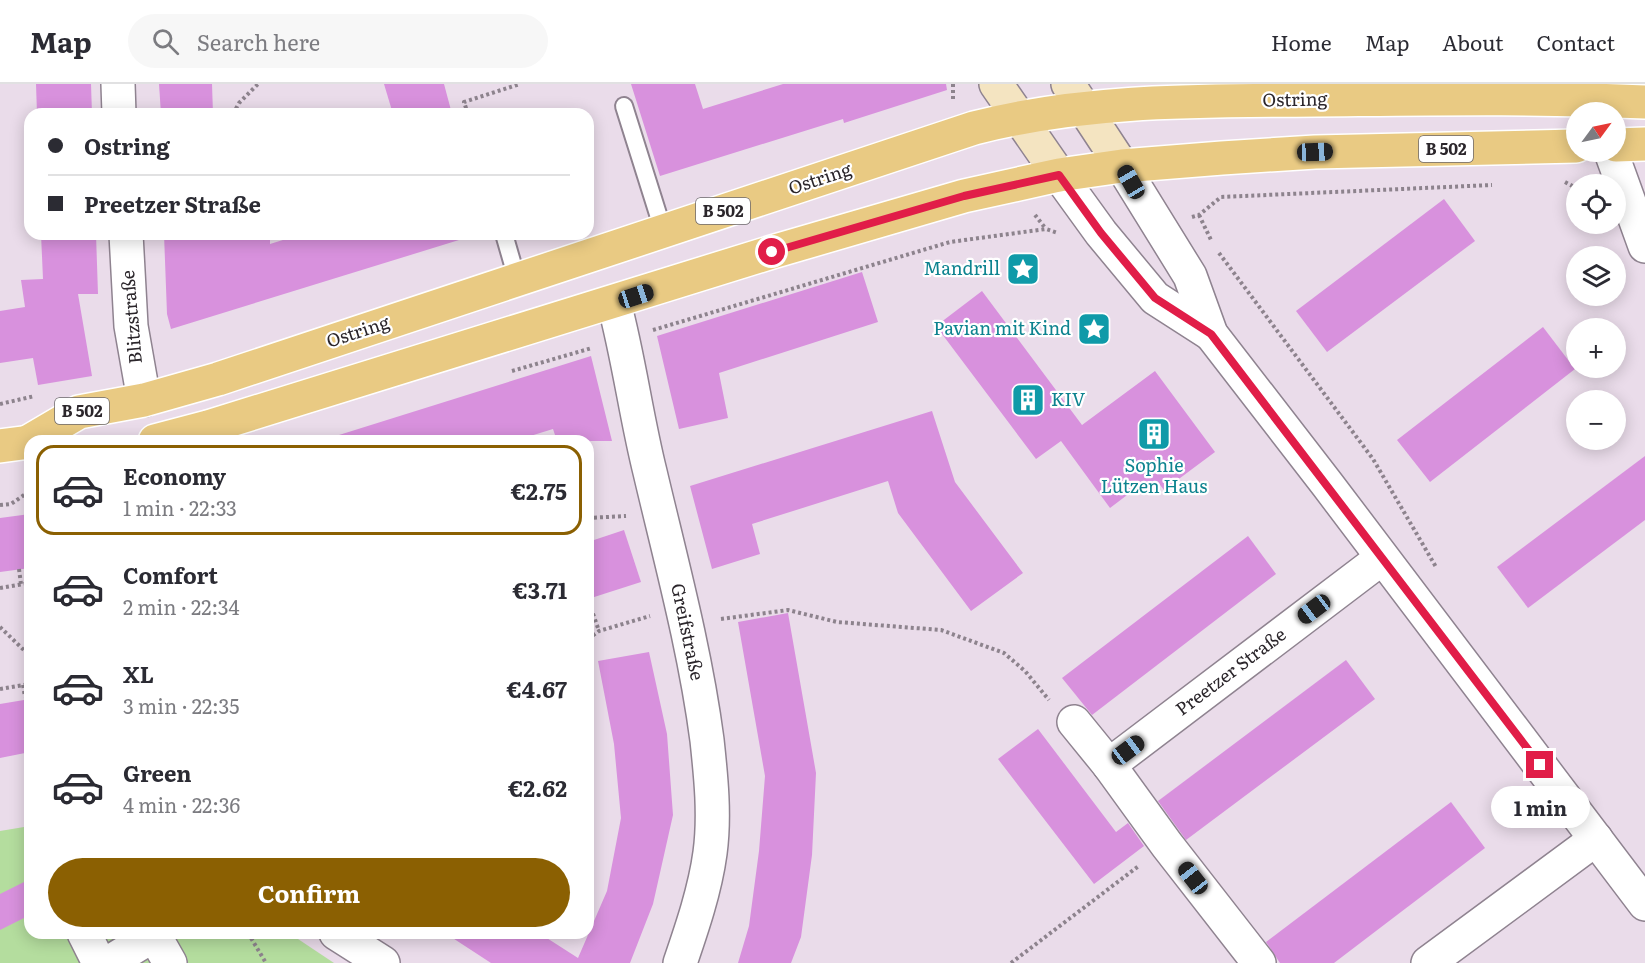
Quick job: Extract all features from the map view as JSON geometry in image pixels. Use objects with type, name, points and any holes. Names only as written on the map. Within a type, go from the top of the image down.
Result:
[{"type":"main road","points":[[996,84],[1059,175]]},
{"type":"main road","name":"Ostring","points":[[34,435],[79,412],[144,400],[218,379],[663,230],[974,128],[1018,116],[1075,95],[1255,101],[1534,97],[1592,92],[1645,102]]},
{"type":"main road","points":[[1075,95],[1122,166]]},
{"type":"main road","points":[[1626,145],[1645,144]]},
{"type":"main road","name":"B 502","points":[[180,435],[614,303],[772,252],[964,196],[1059,175],[1122,166],[1315,152],[1566,146]]},
{"type":"street","points":[[118,84],[119,108]]},
{"type":"street","points":[[1615,162],[1645,246]]},
{"type":"street","points":[[1122,166],[1190,276],[1211,334],[1645,904]]},
{"type":"street","points":[[1059,175],[1101,233],[1155,298],[1211,334]]},
{"type":"street","name":"Blitzstraße","points":[[126,240],[131,326],[144,400]]},
{"type":"street","name":"Greifstraße","points":[[614,303],[649,469],[685,616],[702,703],[712,783],[710,854],[693,925],[680,963]]},
{"type":"street","name":"Preetzer Straße","points":[[1109,765],[1382,558]]},
{"type":"street","points":[[1074,722],[1259,963]]},
{"type":"street","points":[[1428,963],[1596,839]]},
{"type":"street","points":[[87,939],[99,963]]},
{"type":"street","points":[[345,939],[383,963]]},
{"type":"street","points":[[108,963],[158,949]]},
{"type":"lane","points":[[624,105],[663,230]]},
{"type":"lane","points":[[506,240],[517,279]]},
{"type":"path","points":[[236,108],[258,84]]},
{"type":"path","points":[[466,108],[464,102],[520,84]]},
{"type":"path","points":[[952,84],[952,98]]},
{"type":"path","points":[[1556,182],[1566,182]]},
{"type":"path","points":[[1155,222],[1199,215],[1221,197],[1496,185]]},
{"type":"path","points":[[1199,215],[1216,249],[1373,459],[1437,570]]},
{"type":"path","points":[[511,372],[950,242],[1046,229],[1068,237],[1101,233]]},
{"type":"path","points":[[0,506],[11,504],[24,495]]},
{"type":"path","points":[[19,569],[21,584]]},
{"type":"path","points":[[0,588],[24,584]]},
{"type":"path","points":[[594,634],[598,631],[685,616],[737,616],[788,610],[837,622],[941,630],[1004,653],[1025,670],[1057,710],[1074,722]]},
{"type":"path","points":[[594,618],[598,631]]},
{"type":"path","points":[[0,627],[24,650]]},
{"type":"path","points":[[0,689],[23,685],[24,691]]},
{"type":"path","points":[[1011,963],[1167,844]]},
{"type":"path","points":[[252,939],[266,963]]},
{"type":"green space","points":[[24,827],[24,939],[298,939],[334,963],[0,963],[0,831]]},
{"type":"building","points":[[36,84],[91,84],[92,108],[37,108]]},
{"type":"building","points":[[159,84],[212,84],[213,108],[161,108]]},
{"type":"building","points":[[384,84],[444,84],[450,108],[391,108]]},
{"type":"building","points":[[631,84],[695,84],[703,109],[783,84],[946,84],[947,90],[844,123],[843,119],[660,176]]},
{"type":"building","points":[[1444,199],[1475,241],[1327,352],[1296,311]]},
{"type":"building","points":[[41,240],[96,240],[98,294],[78,294],[92,376],[38,385],[33,358],[0,363],[0,311],[25,307],[21,280],[43,279]]},
{"type":"building","points":[[164,240],[270,240],[270,244],[283,240],[459,240],[171,329],[167,314]]},
{"type":"building","points":[[862,272],[878,322],[719,373],[728,418],[679,429],[657,336]]},
{"type":"building","points":[[982,291],[1082,425],[1155,371],[1215,452],[1164,490],[1157,481],[1147,489],[1143,483],[1110,508],[1061,441],[1036,459],[936,326]]},
{"type":"building","points":[[1543,327],[1566,357],[1566,376],[1430,482],[1397,440]]},
{"type":"building","points":[[591,356],[612,441],[594,441],[594,435],[555,435],[553,429],[534,435],[339,435]]},
{"type":"building","points":[[932,411],[955,482],[1023,573],[971,611],[898,513],[888,481],[752,524],[760,554],[712,569],[690,486]]},
{"type":"building","points":[[1645,456],[1645,520],[1528,608],[1497,567]]},
{"type":"building","points":[[24,515],[24,569],[0,572],[0,518]]},
{"type":"building","points":[[624,530],[641,582],[594,597],[594,540]]},
{"type":"building","points":[[1248,536],[1276,574],[1092,715],[1062,678]]},
{"type":"building","points":[[788,613],[816,773],[812,855],[801,937],[791,963],[738,963],[749,926],[759,851],[765,776],[738,622]]},
{"type":"building","points":[[649,652],[667,734],[673,815],[653,904],[630,963],[491,963],[454,939],[548,939],[578,958],[586,939],[594,939],[594,921],[607,891],[621,818],[614,744],[598,661]]},
{"type":"building","points":[[1346,660],[1375,699],[1186,840],[1158,801]]},
{"type":"building","points":[[24,700],[24,753],[0,758],[0,704]]},
{"type":"building","points":[[1038,729],[1116,832],[1128,823],[1144,846],[1094,884],[998,759]]},
{"type":"building","points":[[1451,802],[1485,848],[1334,963],[1280,963],[1266,942]]},
{"type":"building","points":[[24,882],[24,918],[0,930],[0,894]]},
{"type":"place","name":"Mandrill","points":[[1023,269]]},
{"type":"place","name":"Pavian mit Kind","points":[[1094,329]]},
{"type":"place","name":"KIV","points":[[1028,400]]},
{"type":"place","name":"Sophie Lützen Haus","points":[[1154,434]]},
{"type":"route","points":[[772,252],[964,196],[1059,175],[1101,233],[1155,298],[1211,334],[1540,765]]}]
